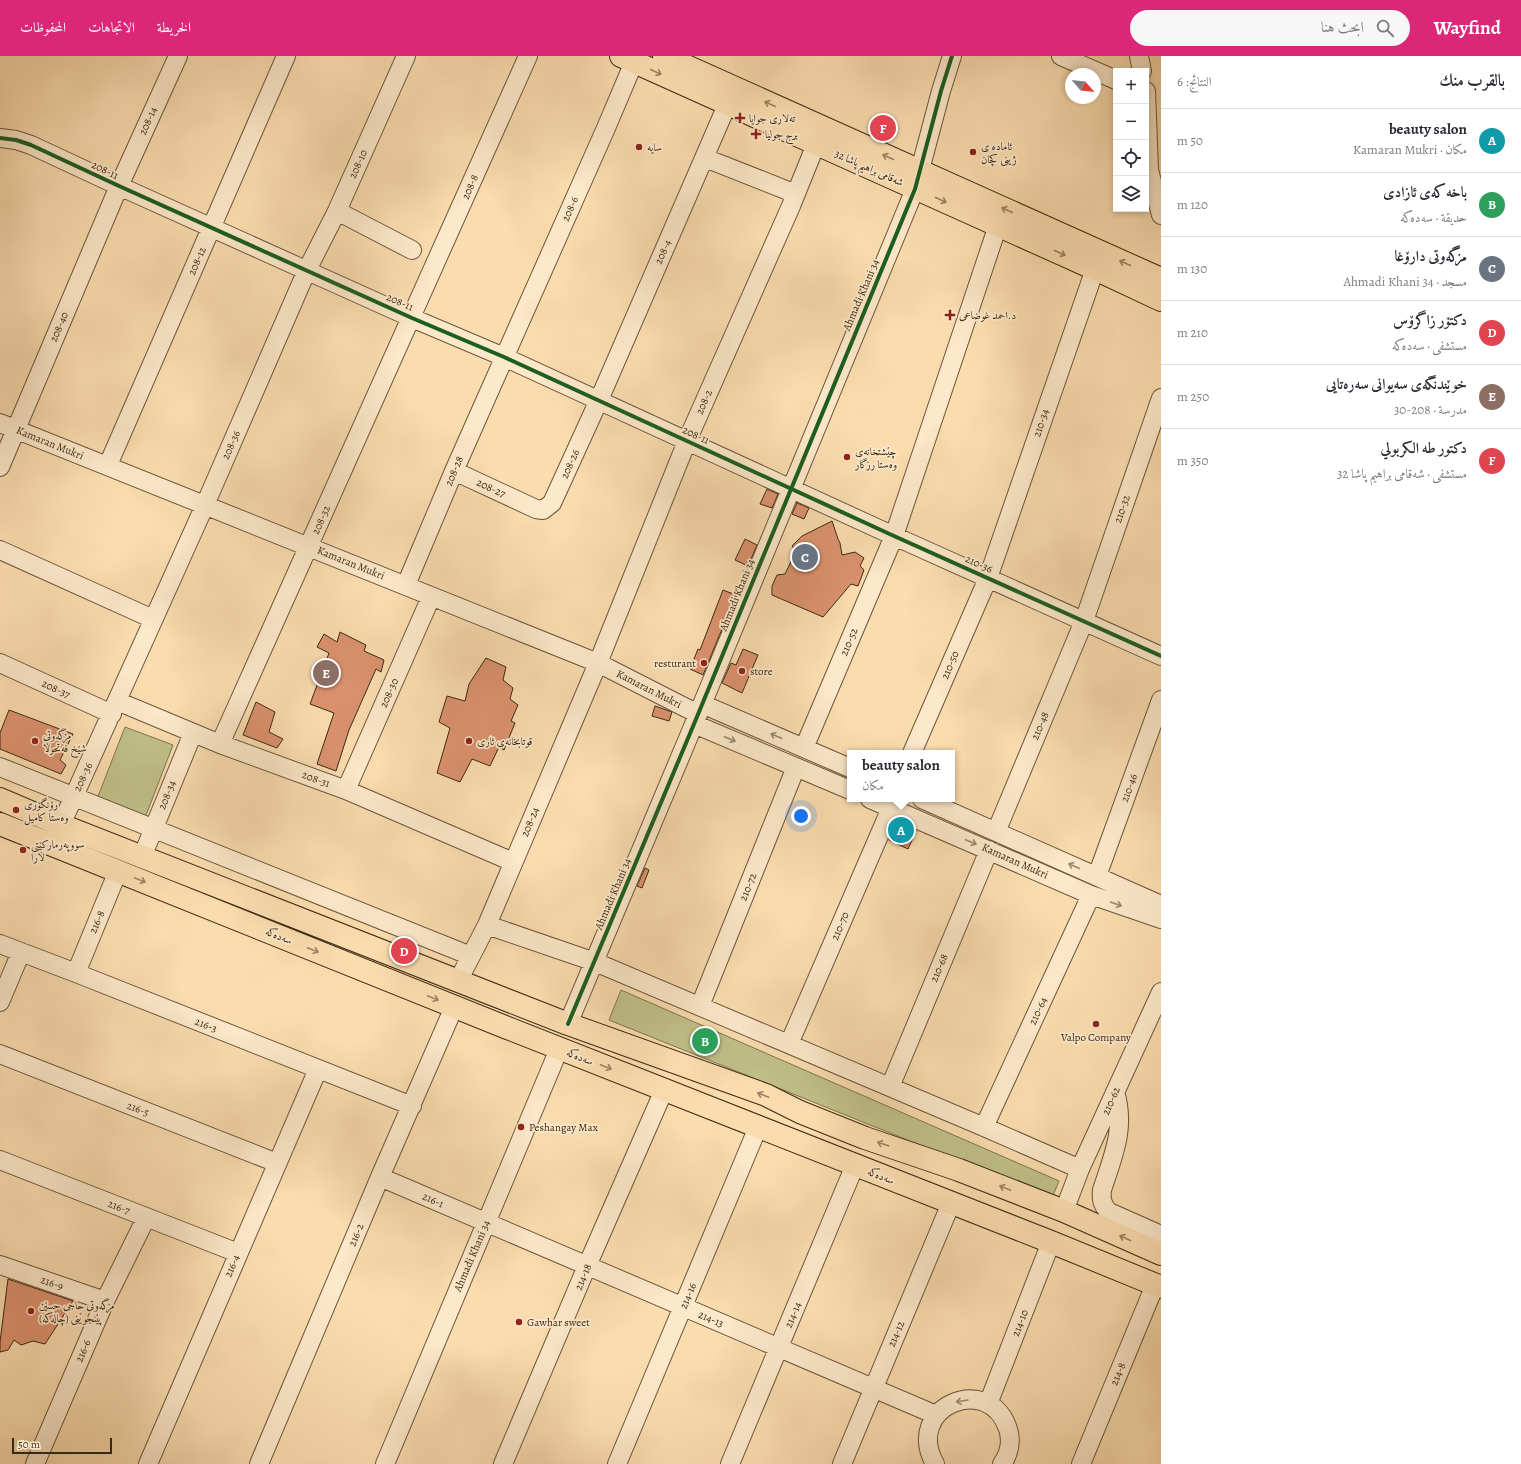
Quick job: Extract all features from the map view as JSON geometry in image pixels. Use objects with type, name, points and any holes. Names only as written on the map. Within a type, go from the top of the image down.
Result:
[{"type":"main road","name":"شەقامی براهیم پاشا 32","points":[[664,56],[918,180],[998,225],[1095,268],[1161,300]]},
{"type":"main road","name":"شەقامی براهیم پاشا 32","points":[[627,59],[816,144],[918,180],[1161,279]]},
{"type":"main road","points":[[0,799],[60,825],[568,1024],[766,1095],[800,1112],[855,1134],[959,1170],[1064,1212],[1161,1254]]},
{"type":"main road","name":"سەدەکە","points":[[0,824],[454,1007],[1051,1242],[1158,1286]]},
{"type":"main road","points":[[223,914],[228,903],[229,891]]},
{"type":"main road","points":[[256,926],[257,914],[264,905]]},
{"type":"main road","points":[[788,1138],[802,1137],[808,1132],[808,1124],[800,1112]]},
{"type":"main road","points":[[849,1163],[833,1149],[833,1144],[835,1139],[840,1136],[855,1134]]},
{"type":"street","name":"208-14","points":[[118,186],[178,56]]},
{"type":"street","name":"208-12","points":[[108,466],[286,56]]},
{"type":"street","name":"208-10","points":[[307,270],[337,211],[406,56]]},
{"type":"street","name":"208-8","points":[[412,318],[528,56]]},
{"type":"street","name":"Ahmadi Khani 34","points":[[568,1024],[698,714],[918,180],[934,114],[952,56]]},
{"type":"street","points":[[1061,56],[1113,79]]},
{"type":"street","points":[[1139,56],[1141,68]]},
{"type":"street","name":"208-6","points":[[504,357],[606,128],[627,59]]},
{"type":"street","points":[[1150,94],[1149,170],[1161,215]]},
{"type":"street","name":"208-4","points":[[599,400],[705,158],[727,104]]},
{"type":"street","name":"208-11","points":[[0,138],[16,140],[31,145],[211,228],[412,318],[504,357],[791,488]]},
{"type":"street","name":"208-2","points":[[598,663],[687,441],[796,194],[816,144]]},
{"type":"street","points":[[705,158],[796,194]]},
{"type":"street","name":"208-40","points":[[0,467],[8,426],[118,186]]},
{"type":"street","points":[[337,211],[412,250]]},
{"type":"street","points":[[894,536],[998,225]]},
{"type":"street","name":"210-34","points":[[988,578],[1095,268]]},
{"type":"street","name":"208-36","points":[[60,825],[115,708],[307,270]]},
{"type":"street","name":"208-32","points":[[220,744],[412,318]]},
{"type":"street","name":"208-28","points":[[406,585],[504,357]]},
{"type":"street","name":"210-32","points":[[1084,621],[1161,398]]},
{"type":"street","name":"208-26","points":[[529,506],[544,510],[552,503],[599,400]]},
{"type":"street","name":"Kamaran Mukri","points":[[8,426],[598,663],[698,714],[796,767],[847,789]]},
{"type":"street","name":"208-27","points":[[454,471],[529,506]]},
{"type":"street","name":"210-36","points":[[791,488],[1161,656]]},
{"type":"street","name":"210-52","points":[[804,748],[894,536]]},
{"type":"street","points":[[0,550],[153,619]]},
{"type":"street","name":"210-50","points":[[913,750],[988,578]]},
{"type":"street","name":"208-30","points":[[346,790],[431,596]]},
{"type":"street","name":"210-48","points":[[996,832],[1084,621]]},
{"type":"street","name":"208-37","points":[[0,663],[115,708]]},
{"type":"street","name":"208-24","points":[[458,981],[487,925],[598,663]]},
{"type":"street","name":"210-46","points":[[1097,876],[1161,700]]},
{"type":"street","name":"208-31","points":[[115,708],[192,733],[346,790],[513,862]]},
{"type":"street","name":"Kamaran Mukri","points":[[698,714],[804,748],[847,767]]},
{"type":"street","name":"208-34","points":[[142,857],[192,733]]},
{"type":"street","points":[[0,767],[471,956]]},
{"type":"street","name":"210-72","points":[[700,1006],[796,767]]},
{"type":"street","name":"Kamaran Mukri","points":[[877,802],[1091,895],[1161,919]]},
{"type":"street","name":"Kamaran Mukri","points":[[929,802],[1097,876],[1161,906]]},
{"type":"street","name":"210-70","points":[[789,1044],[891,808]]},
{"type":"street","points":[[949,833],[956,814]]},
{"type":"street","name":"210-68","points":[[890,1087],[989,850]]},
{"type":"street","name":"216-8","points":[[76,973],[118,871]]},
{"type":"street","name":"210-64","points":[[984,1126],[1091,895]]},
{"type":"street","points":[[487,925],[595,962],[984,1126],[1080,1169]]},
{"type":"street","name":"216-3","points":[[0,944],[412,1106]]},
{"type":"street","points":[[0,1002],[21,952]]},
{"type":"street","name":"210-62","points":[[1064,1212],[1080,1169],[1161,992]]},
{"type":"street","name":"216-2","points":[[260,1464],[380,1177],[454,1007]]},
{"type":"street","name":"Ahmadi Khani 34","points":[[385,1464],[559,1048]]},
{"type":"street","name":"216-5","points":[[0,1054],[277,1163]]},
{"type":"street","name":"216-4","points":[[148,1464],[318,1069]]},
{"type":"street","name":"214-18","points":[[503,1464],[664,1090]]},
{"type":"street","points":[[1114,1092],[1120,1113],[1119,1134],[1102,1190],[1101,1200],[1109,1212],[1161,1235]]},
{"type":"street","name":"214-16","points":[[617,1464],[758,1127]]},
{"type":"street","name":"216-7","points":[[0,1160],[238,1254]]},
{"type":"street","name":"214-14","points":[[730,1464],[779,1348],[849,1163]]},
{"type":"street","name":"216-1","points":[[380,1177],[486,1223]]},
{"type":"street","name":"214-12","points":[[842,1464],[951,1203]]},
{"type":"street","name":"216-6","points":[[35,1464],[104,1301],[146,1218]]},
{"type":"street","name":"214-13","points":[[486,1223],[936,1416]]},
{"type":"street","name":"214-10","points":[[988,1404],[1051,1242]]},
{"type":"street","name":"216-9","points":[[0,1265],[104,1301]]},
{"type":"street","name":"214-8","points":[[1081,1464],[1158,1286]]},
{"type":"street","points":[[935,1464],[929,1452],[927,1439],[930,1427],[936,1416],[944,1407],[954,1402],[966,1399],[977,1400],[988,1404],[998,1412],[1006,1422],[1010,1434],[1008,1463]]},
{"type":"green space","points":[[125,727],[173,745],[143,823],[95,804]]},
{"type":"green space","points":[[621,990],[1059,1181],[1052,1198],[609,1020]]},
{"type":"building","points":[[767,489],[778,494],[772,508],[760,504]]},
{"type":"building","points":[[797,503],[809,508],[804,519],[792,514]]},
{"type":"building","points":[[832,521],[840,543],[842,555],[855,552],[864,558],[860,566],[864,570],[858,586],[851,584],[823,617],[772,595],[772,586],[777,575],[785,574],[796,551],[792,546],[802,536]]},
{"type":"building","points":[[745,539],[757,545],[748,566],[735,560]]},
{"type":"building","points":[[723,590],[736,595],[703,675],[690,669],[698,649],[700,650]]},
{"type":"building","points":[[340,632],[366,645],[364,651],[384,660],[381,672],[376,669],[349,730],[336,771],[317,764],[334,713],[310,704],[329,653],[317,647],[324,634],[337,642]]},
{"type":"building","name":"store","points":[[743,649],[758,655],[742,693],[722,683],[731,663],[736,665]]},
{"type":"building","points":[[486,658],[506,667],[503,680],[513,688],[510,699],[518,705],[511,721],[515,723],[504,750],[499,747],[490,766],[472,759],[460,782],[437,773],[450,728],[439,722],[447,696],[465,701],[469,684]]},
{"type":"building","points":[[256,702],[275,712],[269,732],[283,739],[277,748],[243,735]]},
{"type":"building","points":[[655,706],[672,712],[669,721],[652,716]]},
{"type":"building","name":"مزگەوتی شێخ فەتحوڵا","points":[[9,710],[73,734],[60,760],[66,765],[61,774],[0,749],[0,733]]},
{"type":"building","points":[[896,822],[916,831],[908,849],[889,840]]},
{"type":"building","points":[[645,868],[649,870],[642,888],[637,886]]},
{"type":"building","points":[[8,1279],[73,1301],[45,1344],[33,1341],[21,1345],[14,1340],[8,1350],[0,1352]]},
{"type":"cycle path","points":[[568,1024],[694,724],[915,189],[941,91],[952,56]]},
{"type":"cycle path","points":[[0,138],[16,140],[31,145],[412,318],[504,357],[894,536],[1161,656]]},
{"type":"place","name":"تەلاری جوایا","points":[[740,118]]},
{"type":"place","name":"دكتور طه الكربولي","points":[[883,128]]},
{"type":"place","name":"برج جوليا","points":[[756,134]]},
{"type":"place","name":"سایە","points":[[639,147]]},
{"type":"place","name":"ئاماده ى ژينى كچان","points":[[973,152]]},
{"type":"place","name":"د.احمد غوضاعی","points":[[950,315]]},
{"type":"place","name":"چێشتخانەی وەستا رزگار","points":[[847,457]]},
{"type":"place","name":"مزگەوتی دارۆغا","points":[[805,557]]},
{"type":"place","name":"resturant","points":[[704,663]]},
{"type":"place","name":"store","points":[[742,671]]},
{"type":"place","name":"خوێندنگەی سەیوانی سەرەتایی","points":[[326,673]]},
{"type":"place","name":"مزگەوتی شێخ فەتحوڵا","points":[[35,741]]},
{"type":"place","name":"قوتابخانەی ئاری","points":[[469,741]]},
{"type":"place","name":"رۆنگۆری وەستا کامیل","points":[[16,810]]},
{"type":"place","name":"beauty salon","points":[[901,830]]},
{"type":"place","name":"سووپەرمارکێتی لارا","points":[[23,850]]},
{"type":"place","name":"دکتۆر زاگرۆس","points":[[404,951]]},
{"type":"place","name":"Valpo Company","points":[[1096,1024]]},
{"type":"place","name":"باخه‌كه‌ی ئازادی","points":[[705,1041]]},
{"type":"place","name":"Peshangay Max","points":[[521,1127]]},
{"type":"place","name":"مزگەوتی حاجی حسێن پێنجوێنی (چالەکە)","points":[[31,1311]]},
{"type":"place","name":"Gawhar sweet","points":[[519,1322]]}]
